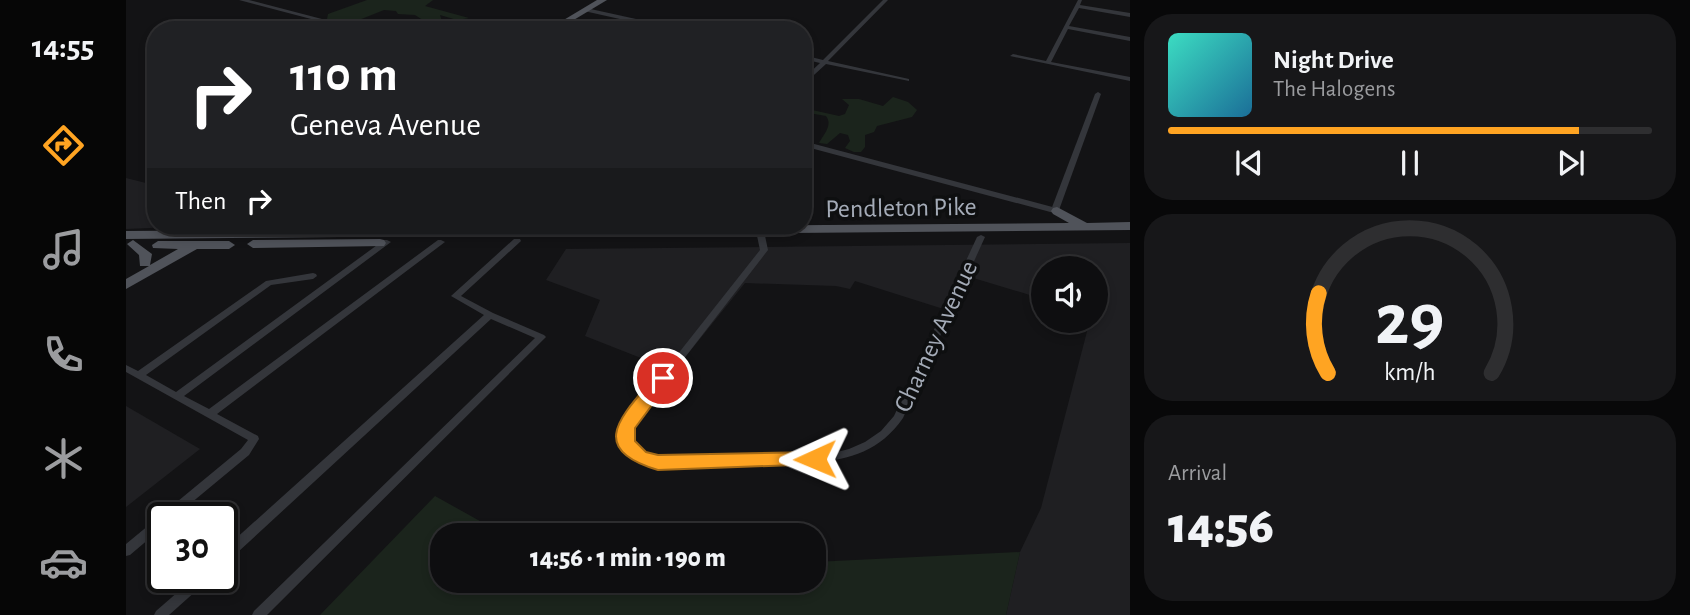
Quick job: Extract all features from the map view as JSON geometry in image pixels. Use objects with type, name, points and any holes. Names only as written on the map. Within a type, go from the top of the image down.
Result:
[{"type":"main road","points":[[576,21],[603,0]]},
{"type":"main road","points":[[569,21],[613,0]]},
{"type":"main road","points":[[1056,211],[1084,227]]},
{"type":"main road","points":[[1056,211],[1060,222],[1056,227]]},
{"type":"main road","name":"Pendleton Pike","points":[[812,234],[1130,226]]},
{"type":"main road","points":[[126,285],[202,235]]},
{"type":"main road","name":"Pendleton Pike","points":[[128,241],[517,242],[761,235],[1130,236]]},
{"type":"main road","name":"Pendleton Pike","points":[[128,241],[177,245],[194,240]]},
{"type":"main road","points":[[128,241],[146,254],[145,263]]},
{"type":"main road","points":[[126,274],[177,245]]},
{"type":"street","points":[[242,0],[325,21]]},
{"type":"street","points":[[812,74],[887,0]]},
{"type":"street","points":[[1048,63],[1078,3],[1130,15]]},
{"type":"street","points":[[590,11],[636,21]]},
{"type":"street","points":[[1066,27],[1130,39]]},
{"type":"street","points":[[1013,56],[1130,79]]},
{"type":"street","points":[[812,59],[907,80]]},
{"type":"street","points":[[812,145],[1056,211],[1098,94]]},
{"type":"street","name":"Charney Avenue","points":[[761,235],[764,250],[627,424],[624,434],[628,448],[643,459],[658,463],[815,459],[857,451],[886,433],[899,415],[981,237]]},
{"type":"street","points":[[177,396],[387,242]]},
{"type":"street","points":[[210,414],[442,242]]},
{"type":"street","points":[[257,615],[541,337],[455,296],[517,242]]},
{"type":"street","points":[[139,375],[269,283],[313,276]]},
{"type":"street","points":[[238,544],[490,315]]},
{"type":"street","points":[[126,368],[254,439],[245,452],[185,502]]},
{"type":"street","points":[[126,551],[147,533]]},
{"type":"street","points":[[160,615],[185,593]]},
{"type":"shaded area","points":[[367,0],[433,0],[425,6],[469,18],[457,20],[440,15],[442,21],[424,21],[415,15],[384,10],[356,21],[336,21],[327,19],[328,14]]},
{"type":"shaded area","points":[[893,97],[908,102],[917,110],[912,117],[877,126],[874,132],[865,135],[865,147],[861,152],[845,148],[850,141],[848,135],[840,133],[827,144],[819,143],[829,123],[826,116],[812,114],[812,110],[839,116],[845,114],[849,105],[842,99],[859,99],[883,106]]},
{"type":"shaded area","points":[[126,178],[147,183],[147,228],[126,229]]},
{"type":"shaded area","points":[[1130,243],[1130,615],[1006,615],[1020,552],[1041,508],[1087,333],[1108,333],[1108,256],[1031,256],[1031,295],[970,277],[953,312],[855,281],[850,289],[836,286],[745,283],[674,371],[585,336],[600,300],[546,280],[566,249]]},
{"type":"shaded area","points":[[126,406],[200,449],[126,507]]},
{"type":"shaded area","points":[[435,496],[483,523],[430,523],[430,593],[826,593],[826,561],[1020,552],[1006,615],[320,615]]},
{"type":"route","points":[[663,378],[625,426],[628,448],[639,457],[658,463],[815,459]]}]
